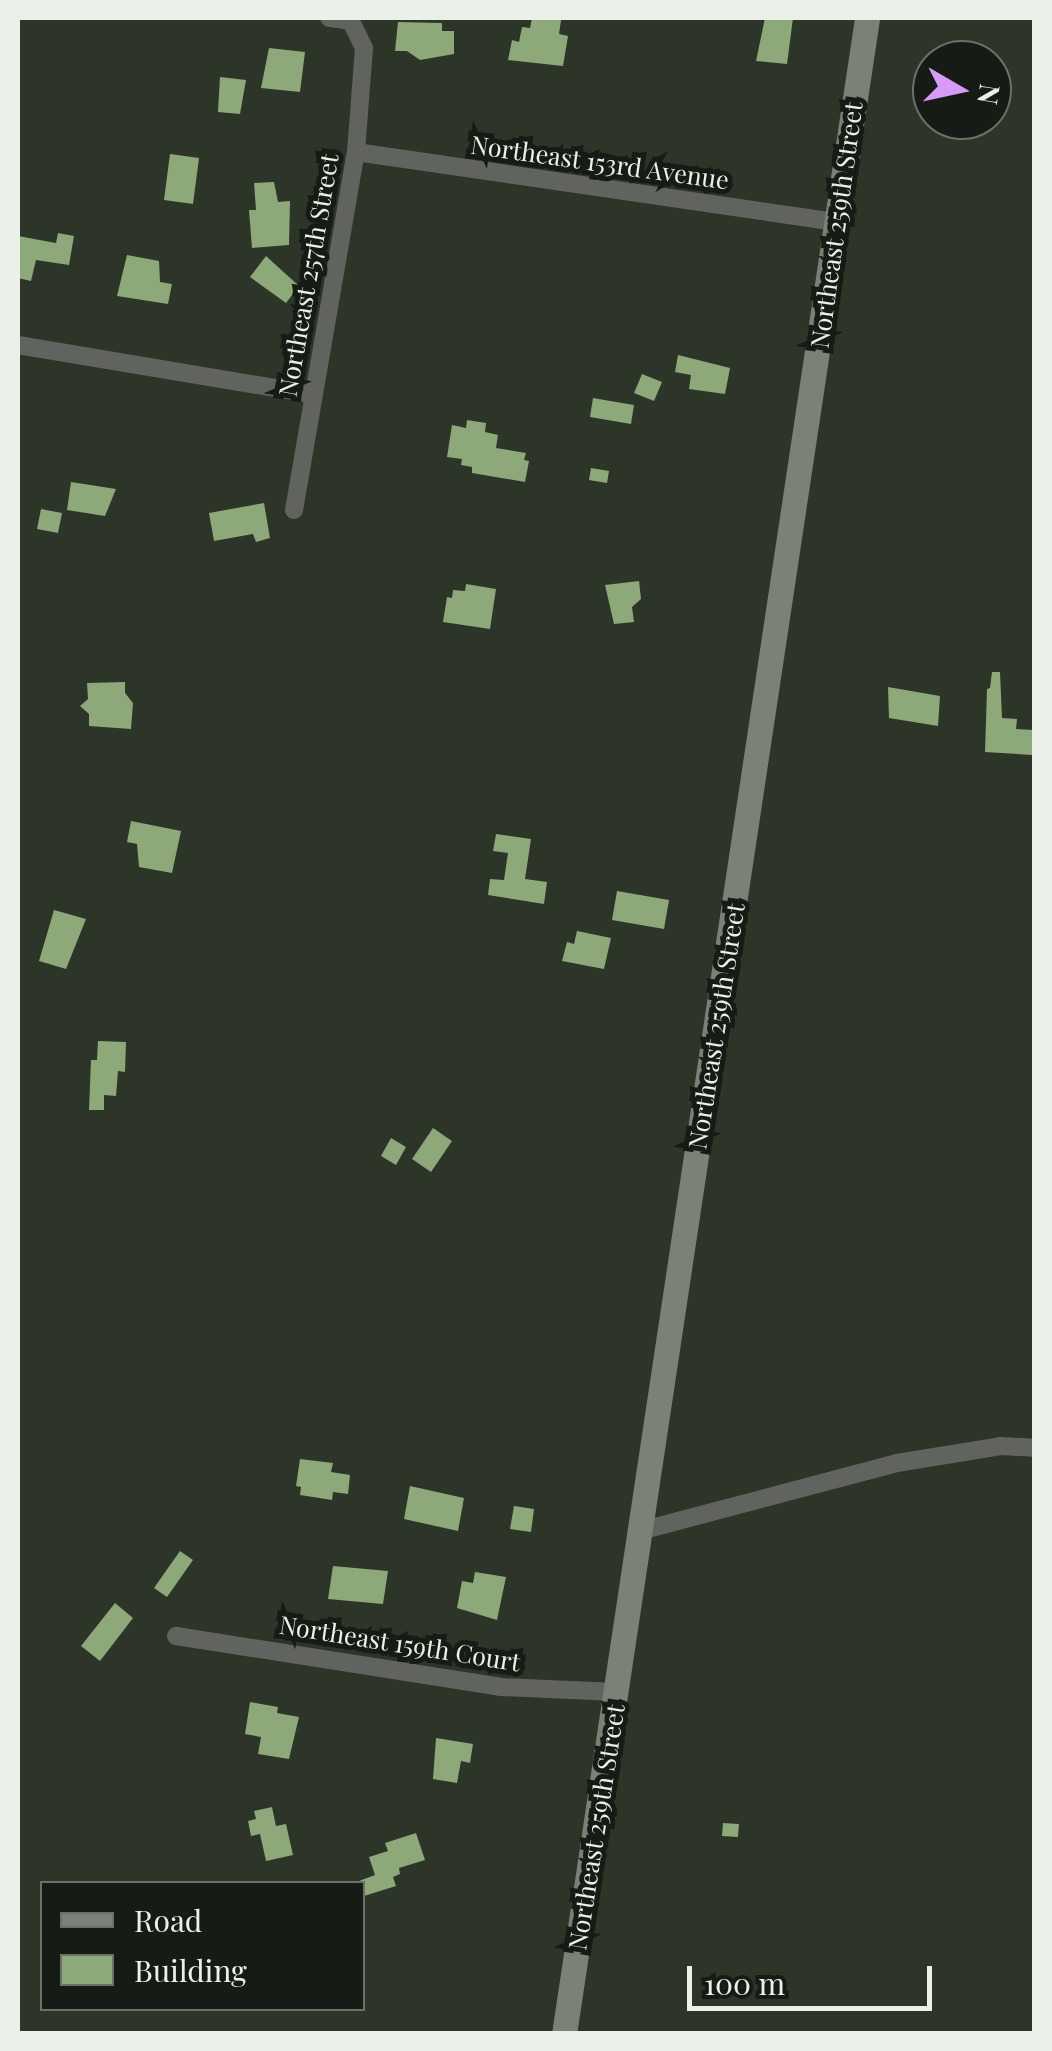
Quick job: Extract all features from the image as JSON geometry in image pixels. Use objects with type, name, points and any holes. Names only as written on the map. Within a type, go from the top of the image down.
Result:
[{"type":"street","name":"Northeast 257th Street","points":[[294,510],[356,152],[364,48],[351,21],[329,18]]},
{"type":"street","name":"Northeast 259th Street","points":[[564,2034],[867,18]]},
{"type":"street","name":"Northeast 153rd Avenue","points":[[356,152],[836,222]]},
{"type":"street","points":[[18,345],[312,394]]},
{"type":"street","points":[[640,1531],[897,1463],[1002,1446],[1034,1448]]},
{"type":"street","name":"Northeast 159th Court","points":[[176,1636],[500,1687],[616,1692]]},
{"type":"building","points":[[532,18],[561,20],[559,34],[568,36],[563,66],[508,60],[512,40],[519,42],[522,27],[530,28]]},
{"type":"building","points":[[765,18],[793,18],[787,64],[756,61]]},
{"type":"building","points":[[398,22],[442,23],[442,31],[454,31],[454,54],[420,60],[407,51],[395,51]]},
{"type":"building","points":[[269,48],[305,52],[300,92],[261,88]]},
{"type":"building","points":[[220,77],[246,80],[240,114],[218,112]]},
{"type":"building","points":[[170,154],[199,158],[193,204],[164,200]]},
{"type":"building","points":[[274,182],[278,202],[290,201],[289,245],[252,248],[249,210],[256,210],[254,183]]},
{"type":"building","points":[[58,233],[74,236],[69,265],[36,260],[31,281],[18,278],[18,236],[56,243]]},
{"type":"building","points":[[127,255],[159,261],[160,282],[172,284],[168,304],[117,296]]},
{"type":"building","points":[[266,256],[299,286],[286,303],[250,277]]},
{"type":"building","points":[[678,355],[730,368],[725,394],[689,389],[691,375],[675,372]]},
{"type":"building","points":[[642,374],[662,382],[654,401],[634,393]]},
{"type":"building","points":[[593,398],[634,405],[631,424],[590,417]]},
{"type":"building","points":[[467,420],[486,423],[485,432],[498,435],[496,448],[526,453],[524,460],[529,461],[525,482],[472,473],[472,467],[461,465],[462,459],[447,457],[452,425],[466,428]]},
{"type":"building","points":[[591,468],[609,471],[607,483],[589,480]]},
{"type":"building","points":[[71,482],[116,489],[105,516],[67,510]]},
{"type":"building","points":[[264,503],[270,538],[256,542],[253,534],[214,541],[209,513]]},
{"type":"building","points":[[41,509],[62,513],[58,533],[37,529]]},
{"type":"building","points":[[639,581],[641,599],[632,607],[634,622],[614,624],[605,585]]},
{"type":"building","points":[[466,584],[496,589],[490,629],[443,622],[447,597],[452,598],[453,590],[465,591]]},
{"type":"building","points":[[992,672],[1000,672],[1002,718],[1017,719],[1016,729],[1034,730],[1032,755],[985,752],[987,689]]},
{"type":"building","points":[[125,682],[125,693],[133,703],[131,729],[89,726],[89,714],[80,706],[88,699],[87,683]]},
{"type":"building","points":[[888,687],[940,696],[938,726],[889,718]]},
{"type":"building","points":[[131,821],[181,831],[172,873],[139,867],[137,844],[127,842]]},
{"type":"building","points":[[496,834],[531,839],[525,879],[547,882],[544,904],[488,895],[490,879],[504,880],[508,853],[493,851]]},
{"type":"building","points":[[617,891],[669,900],[664,929],[612,920]]},
{"type":"building","points":[[54,910],[86,919],[66,969],[39,961]]},
{"type":"building","points":[[577,931],[611,938],[604,969],[562,961],[567,942],[574,944]]},
{"type":"building","points":[[98,1041],[126,1042],[125,1072],[118,1071],[116,1096],[104,1095],[104,1110],[89,1110],[91,1060],[97,1060]]},
{"type":"building","points":[[433,1128],[452,1141],[431,1172],[412,1159]]},
{"type":"building","points":[[391,1138],[406,1147],[396,1165],[381,1156]]},
{"type":"building","points":[[300,1459],[333,1463],[331,1472],[350,1475],[348,1494],[333,1492],[332,1500],[300,1495],[301,1487],[296,1486]]},
{"type":"building","points":[[410,1486],[464,1498],[458,1531],[404,1519]]},
{"type":"building","points":[[514,1506],[534,1509],[531,1532],[510,1529]]},
{"type":"building","points":[[180,1551],[193,1560],[167,1597],[154,1588]]},
{"type":"building","points":[[333,1566],[388,1571],[383,1604],[328,1599]]},
{"type":"building","points":[[475,1572],[506,1577],[497,1620],[457,1608],[462,1581],[473,1583]]},
{"type":"building","points":[[115,1603],[133,1618],[100,1661],[81,1646]]},
{"type":"building","points":[[250,1702],[278,1707],[277,1713],[299,1717],[289,1759],[258,1754],[261,1737],[245,1734]]},
{"type":"building","points":[[436,1738],[473,1744],[470,1763],[461,1761],[457,1783],[433,1779]]},
{"type":"building","points":[[272,1807],[276,1826],[286,1824],[293,1855],[266,1861],[260,1834],[251,1836],[248,1821],[256,1819],[254,1811]]},
{"type":"building","points":[[723,1823],[739,1824],[738,1837],[722,1836]]},
{"type":"building","points":[[416,1833],[425,1860],[399,1868],[400,1874],[393,1877],[396,1886],[365,1896],[365,1881],[359,1881],[375,1875],[369,1857],[388,1851],[385,1843]]}]
